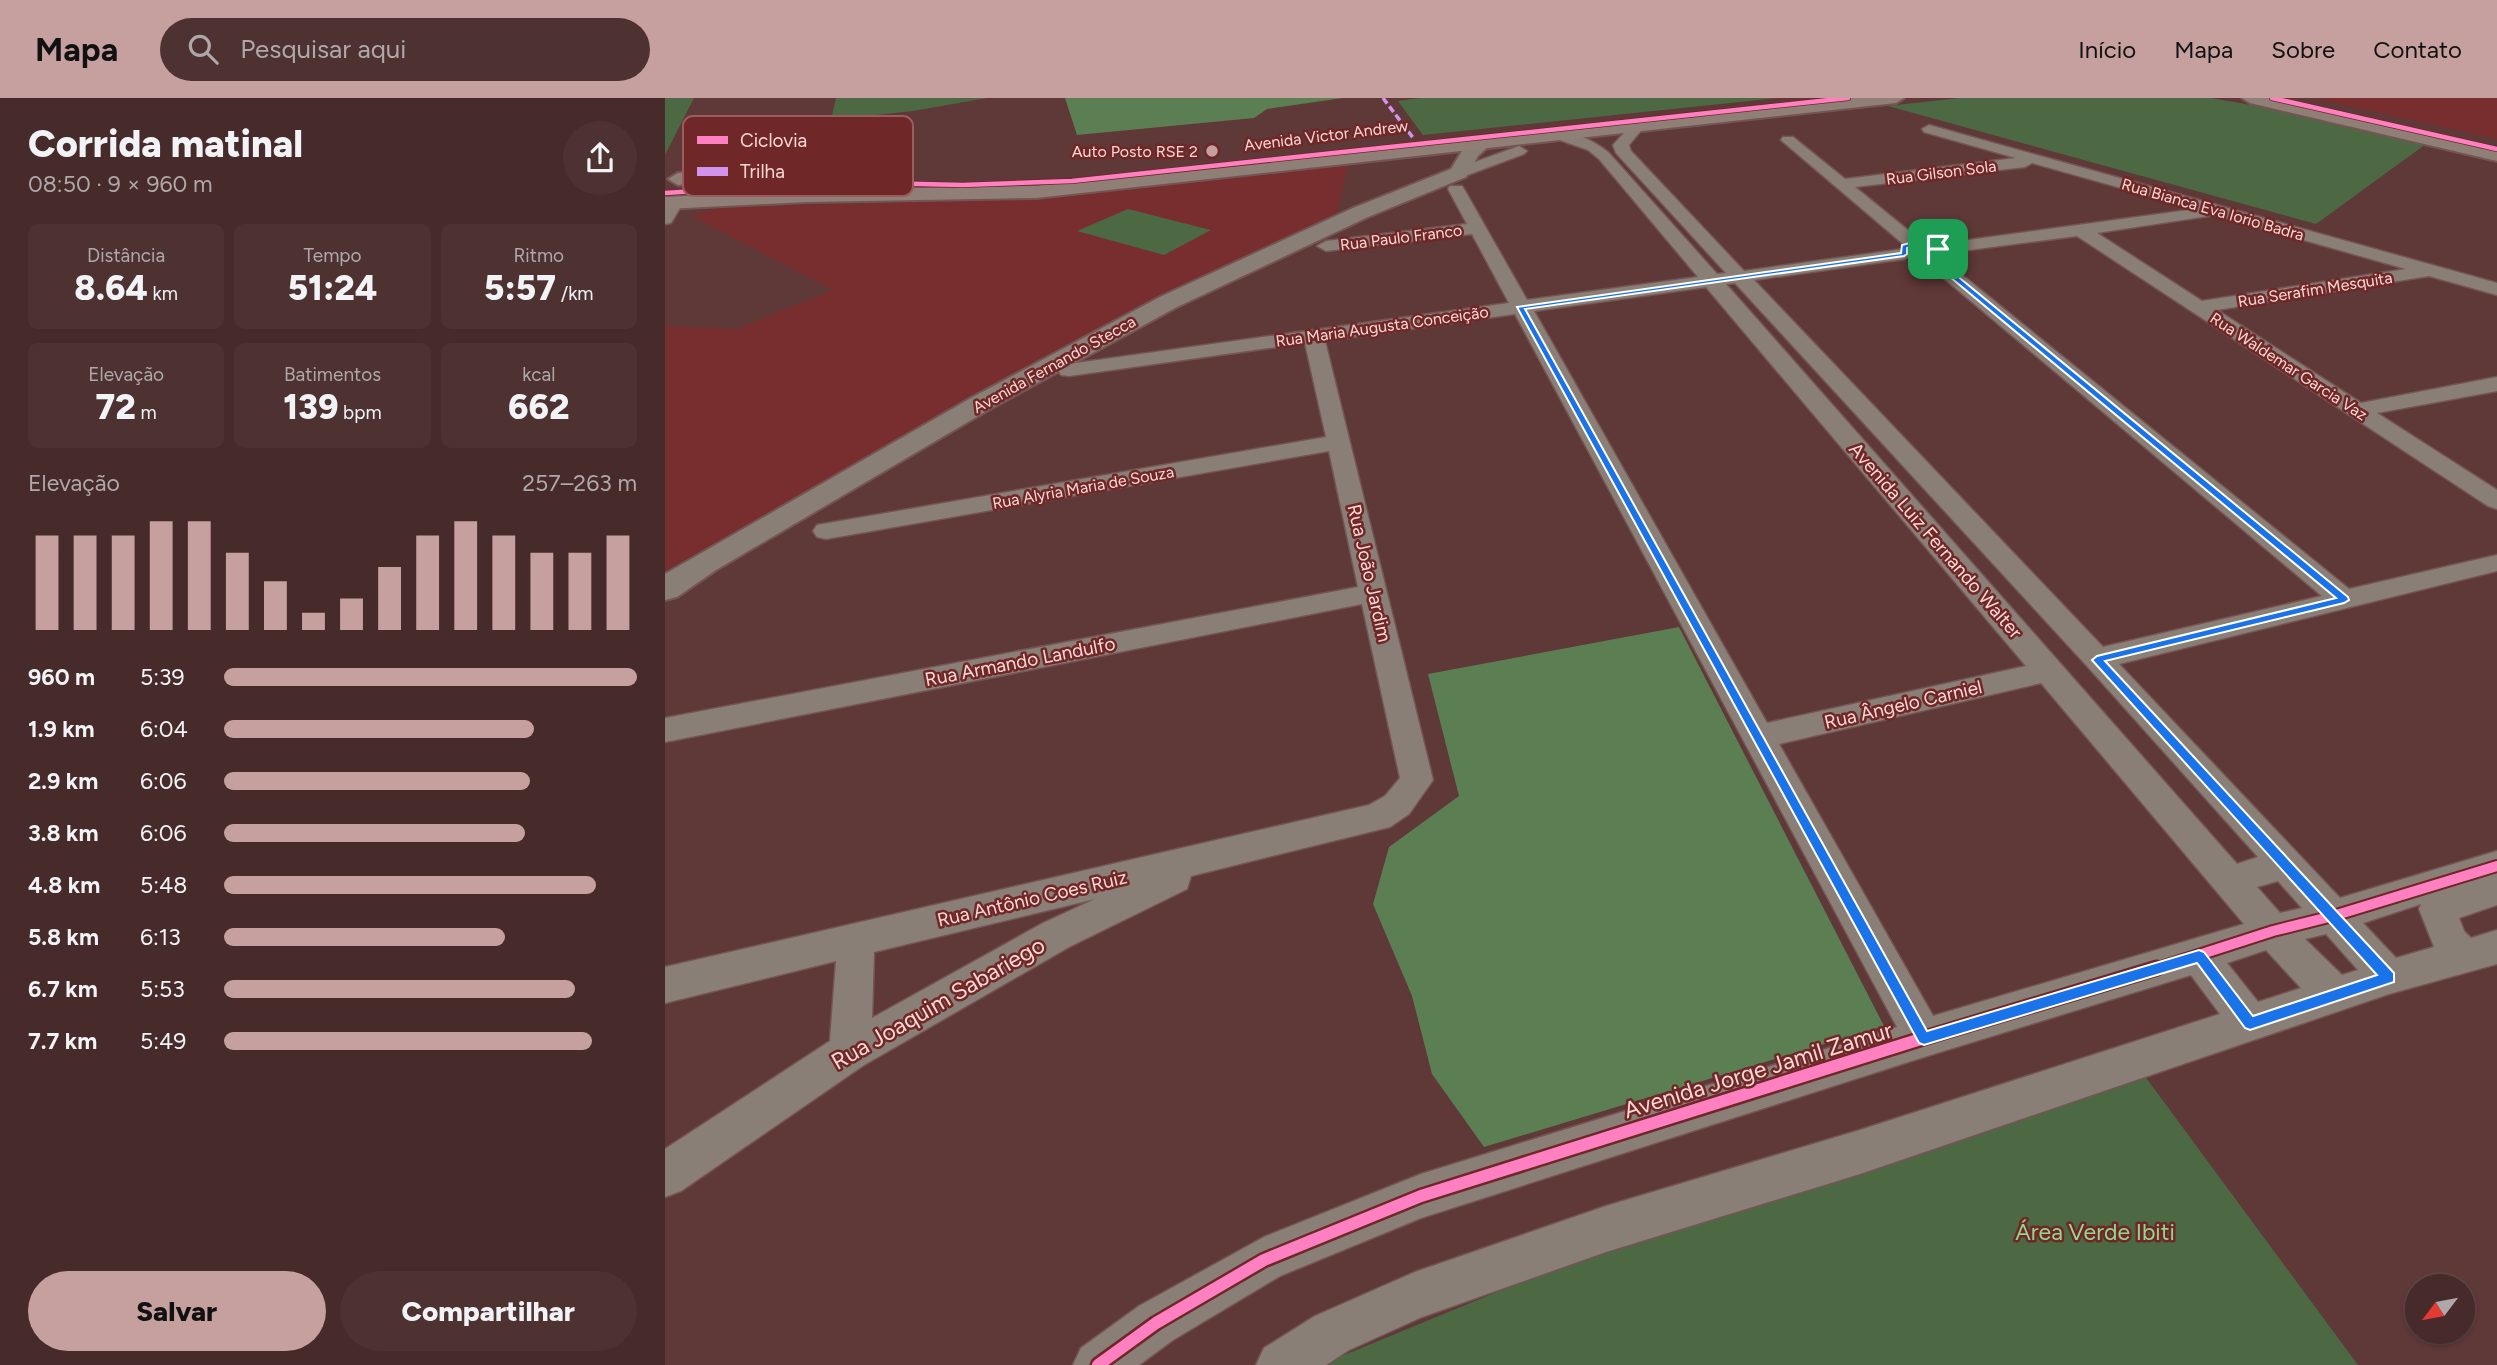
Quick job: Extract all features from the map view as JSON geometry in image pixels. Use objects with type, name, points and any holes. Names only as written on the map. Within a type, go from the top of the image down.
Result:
[{"type":"main road","name":"Avenida Victor Andrew","points":[[913,173],[988,178],[1076,176],[1802,98]]},
{"type":"main road","name":"Avenida Victor Andrew","points":[[913,194],[1036,192],[1896,98]]},
{"type":"main road","points":[[2230,98],[2280,102],[2497,155]]},
{"type":"main road","points":[[2250,98],[2497,147]]},
{"type":"main road","name":"Avenida Victor Andrew","points":[[665,181],[683,179]]},
{"type":"main road","points":[[703,202],[731,196]]},
{"type":"main road","name":"Avenida Victor Andrew","points":[[668,208],[703,202],[807,196]]},
{"type":"street","name":"Avenida Luiz Fernando Walter","points":[[1637,127],[1621,145],[1624,153],[2389,977]]},
{"type":"street","name":"Rua Bianca Eva Iorio Badra","points":[[1929,129],[2497,289]]},
{"type":"street","name":"Avenida Luiz Fernando Walter","points":[[1559,135],[1593,147],[1641,198],[2273,931],[2319,981],[2339,995]]},
{"type":"street","points":[[1788,140],[1842,184],[1909,249],[1914,260],[2080,230],[2219,211]]},
{"type":"street","points":[[1458,181],[1465,159],[1482,144]]},
{"type":"street","name":"Avenida Fernando Stecca","points":[[665,589],[705,563],[1050,363],[1191,291],[1342,219],[1458,181],[1519,151]]},
{"type":"street","points":[[1414,152],[1451,160],[1477,228],[1924,1038]]},
{"type":"street","name":"Rua Gilson Sola","points":[[1842,184],[2039,160]]},
{"type":"street","points":[[1641,198],[1654,196],[1675,205]]},
{"type":"street","name":"Rua Paulo Franco","points":[[1326,246],[1477,228]]},
{"type":"street","name":"Rua Waldemar Garcia Vaz","points":[[2080,230],[2497,501]]},
{"type":"street","name":"Rua Maria Augusta Conceição","points":[[1069,370],[1741,277],[1909,249]]},
{"type":"street","points":[[1936,255],[2344,600]]},
{"type":"street","name":"Rua Serafim Mesquita","points":[[2199,307],[2432,271]]},
{"type":"street","name":"Rua João Jardim","points":[[1314,336],[1417,780],[1397,805]]},
{"type":"street","points":[[2357,410],[2497,384]]},
{"type":"street","name":"Rua Alyria Maria de Souza","points":[[826,530],[1339,442]]},
{"type":"street","points":[[2097,660],[2497,563]]},
{"type":"street","name":"Rua Armando Landulfo","points":[[665,730],[1374,593]]},
{"type":"street","name":"Rua Ângelo Carniel","points":[[1758,737],[2049,671]]},
{"type":"street","name":"Rua Antônio Coes Ruiz","points":[[665,985],[1378,817],[1397,805]]},
{"type":"street","name":"Rua Joaquim Sabariego","points":[[665,1175],[850,1051],[1056,935],[1224,853]]},
{"type":"street","points":[[2230,881],[2284,864]]},
{"type":"street","name":"Avenida Jorge Jamil Zamur","points":[[1098,1365],[1156,1323],[1264,1260],[1421,1196],[1924,1038],[2199,956],[2273,931],[2333,916],[2497,866]]},
{"type":"street","points":[[2481,952],[2450,942],[2437,909],[2497,890]]},
{"type":"street","points":[[850,1051],[856,940]]},
{"type":"street","points":[[1281,1365],[1332,1333],[1428,1291],[1606,1229],[1860,1152],[2389,977],[2481,952]]},
{"type":"street","points":[[2199,956],[2250,1023]]},
{"type":"shaded area","points":[[2313,98],[2497,98],[2497,139]]},
{"type":"shaded area","points":[[1348,165],[1336,216],[979,394],[665,571],[665,326],[737,329],[833,290],[691,216],[723,207],[1027,199]]},
{"type":"green space","points":[[665,98],[694,98],[683,116],[665,155]]},
{"type":"green space","points":[[836,98],[987,98],[913,111],[867,116],[832,116]]},
{"type":"green space","points":[[1065,98],[1343,98],[1267,109],[1254,118],[1077,135]]},
{"type":"green space","points":[[1419,98],[1778,98],[1423,135],[1398,101]]},
{"type":"green space","points":[[1959,98],[2211,98],[2426,144],[2316,224],[1888,106]]},
{"type":"green space","points":[[1128,209],[1211,230],[1164,255],[1077,231]]},
{"type":"green space","points":[[1679,627],[1884,1026],[1484,1147],[1432,1074],[1412,996],[1373,904],[1389,847],[1459,796],[1428,674]]},
{"type":"green space","name":"Área Verde Ibiti","points":[[2144,1075],[2358,1365],[1320,1365],[1531,1278]]},
{"type":"marked path","points":[[1383,98],[1414,139]]},
{"type":"cycle path","points":[[913,184],[1072,181],[1848,98]]},
{"type":"cycle path","points":[[2272,98],[2497,149]]},
{"type":"cycle path","points":[[665,193],[683,192]]},
{"type":"cycle path","points":[[1098,1365],[1156,1323],[1264,1260],[1421,1196],[1924,1038],[2199,956],[2273,931],[2333,916],[2497,866]]},
{"type":"place","name":"Auto Posto RSE 2","points":[[1212,151]]},
{"type":"route","points":[[1914,244],[1938,249],[1942,251],[1942,257],[1934,261],[2344,600],[2097,660],[2389,977],[2250,1023],[2199,956],[1924,1038],[1521,307],[1904,254],[1904,247],[1914,244]]}]
